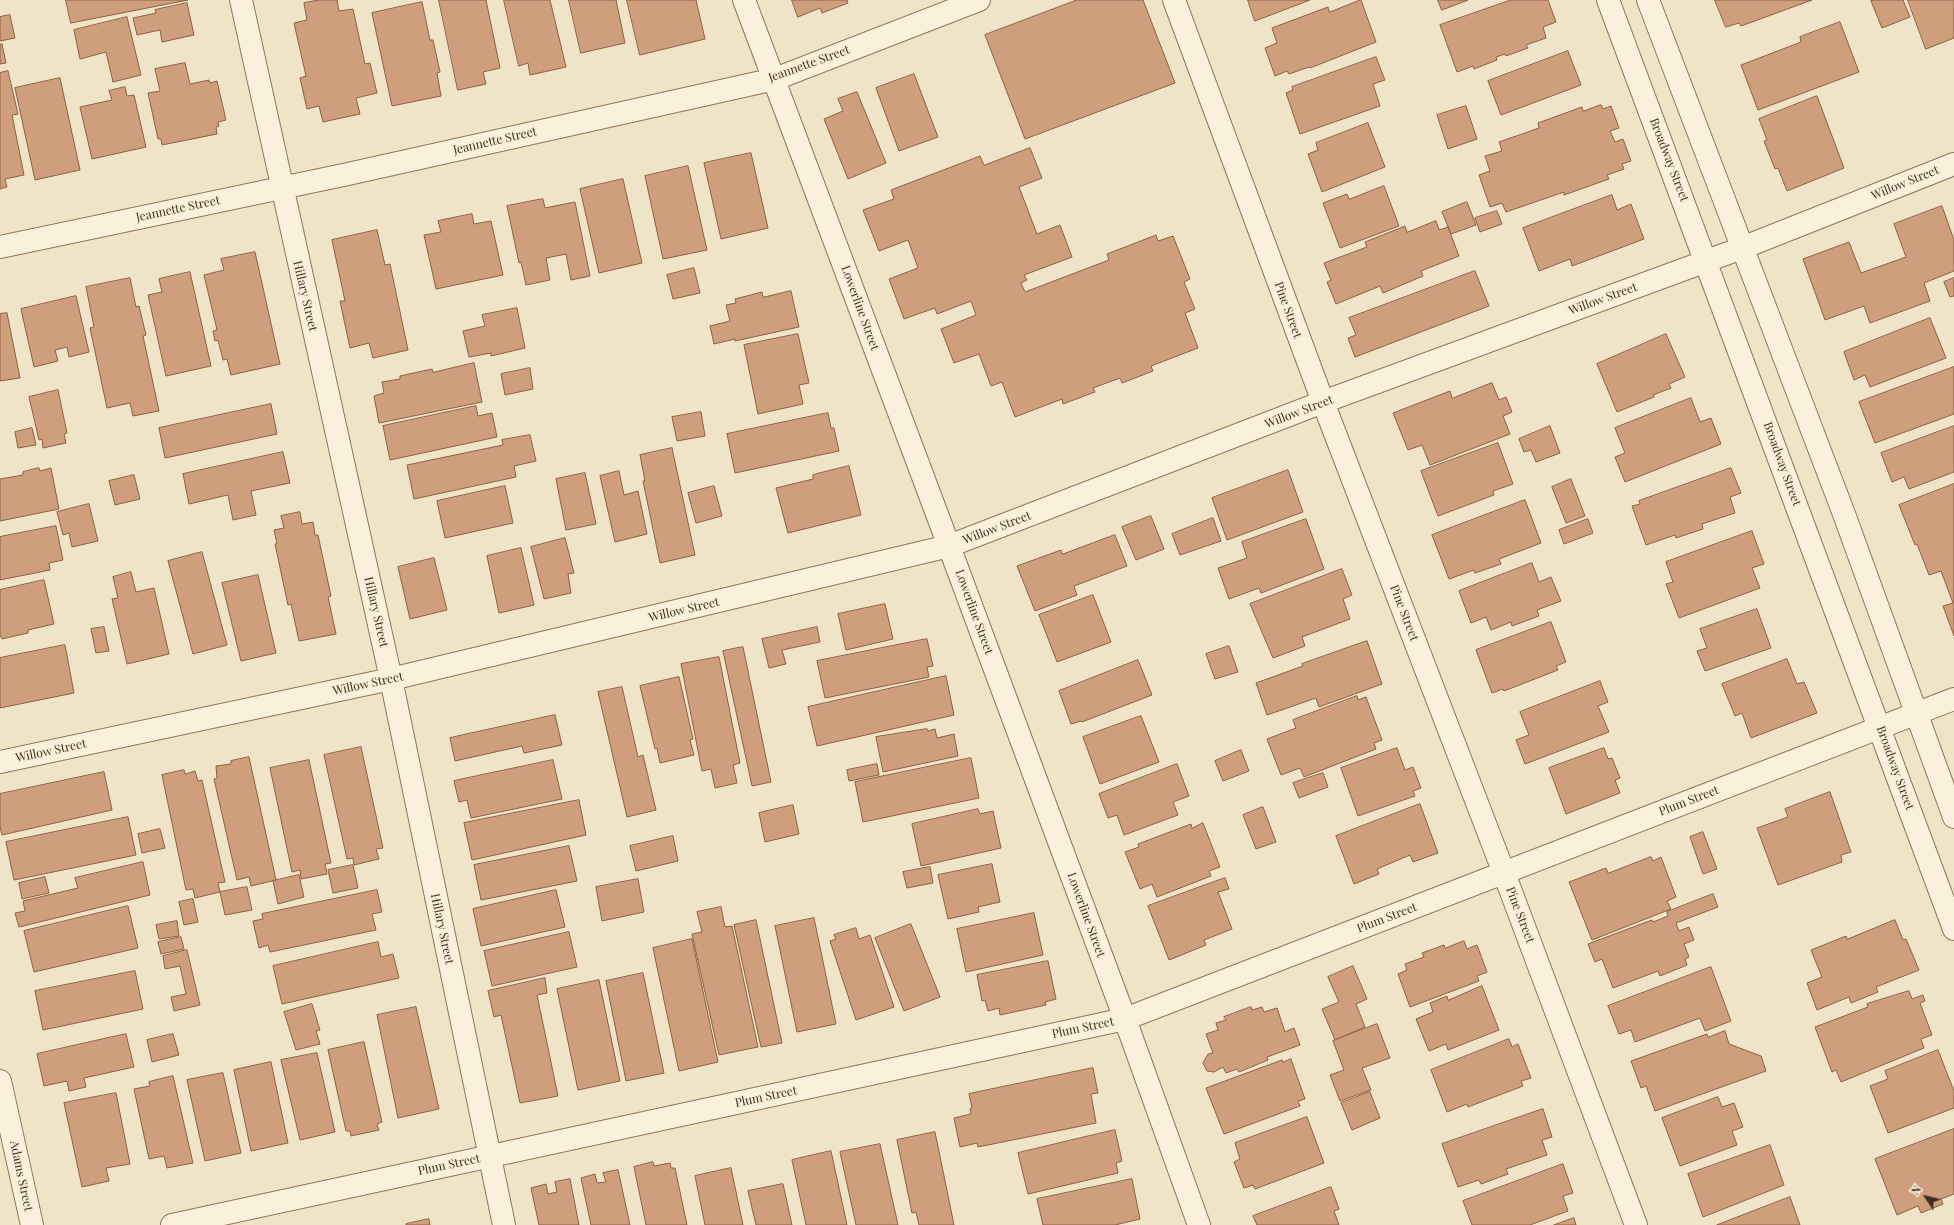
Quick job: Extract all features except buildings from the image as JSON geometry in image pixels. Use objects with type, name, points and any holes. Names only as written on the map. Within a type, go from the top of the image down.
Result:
[{"type":"street","name":"Hillary Street","points":[[241,0],[281,187],[391,679],[504,1225]]},
{"type":"street","name":"Lowerline Street","points":[[744,0],[1125,1019],[1199,1225]]},
{"type":"street","name":"Jeannette Street","points":[[0,247],[348,174],[774,78],[979,0]]},
{"type":"street","name":"Pine Street","points":[[1174,0],[1322,402],[1504,873],[1636,1225]]},
{"type":"street","name":"Broadway Street","points":[[1608,0],[1954,929]]},
{"type":"street","points":[[1648,0],[1844,514],[1954,817]]},
{"type":"street","name":"Willow Street","points":[[0,762],[391,679],[949,546],[1322,402],[1742,248],[1954,164]]},
{"type":"street","name":"Plum Street","points":[[172,1225],[1125,1019],[1954,698]]},
{"type":"street","name":"Adams Street","points":[[0,1081],[32,1225]]}]
